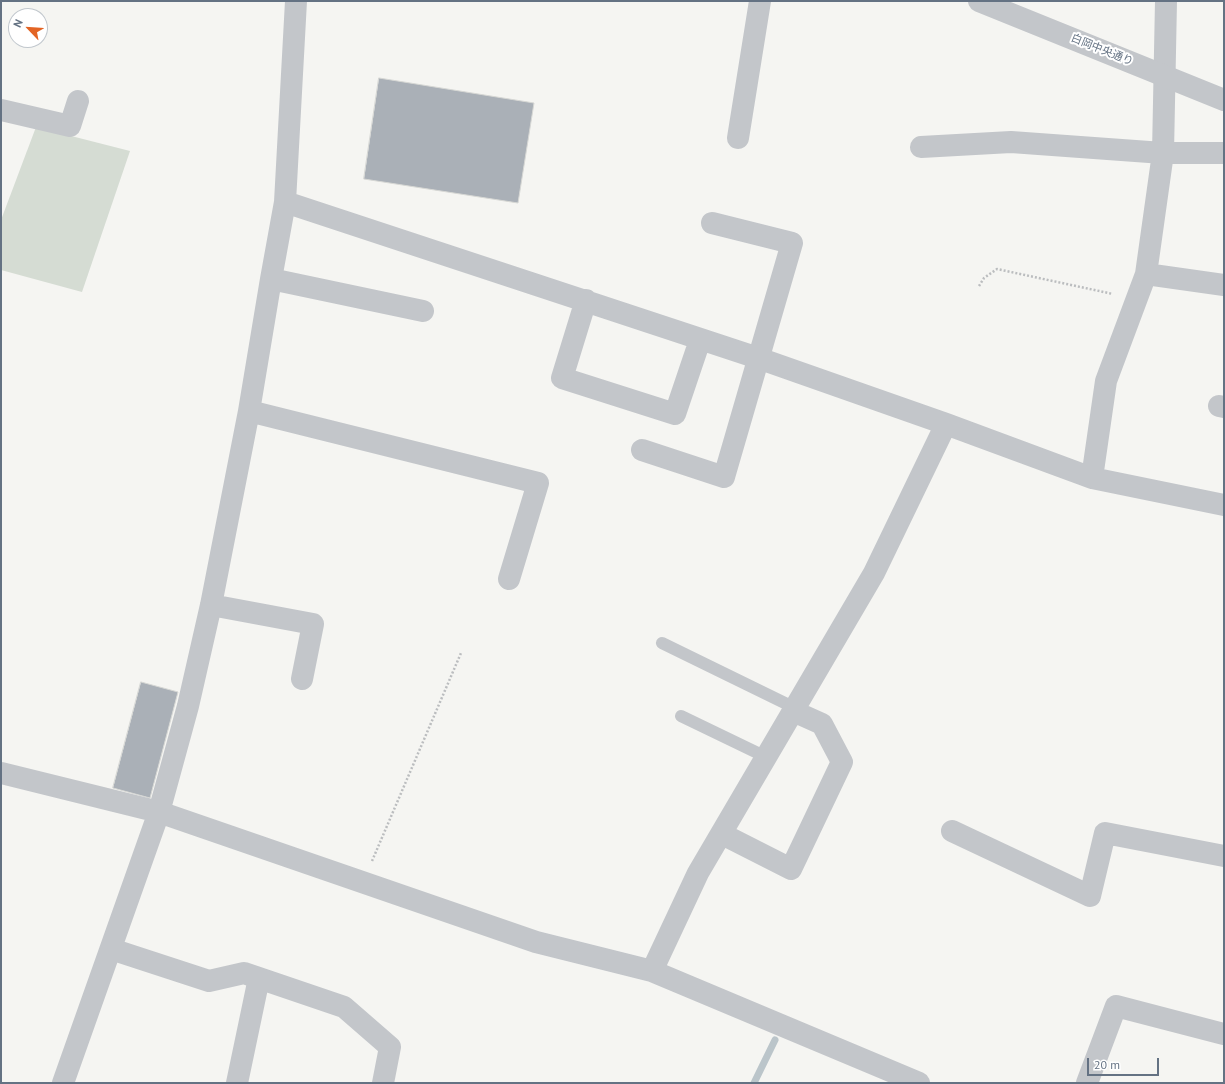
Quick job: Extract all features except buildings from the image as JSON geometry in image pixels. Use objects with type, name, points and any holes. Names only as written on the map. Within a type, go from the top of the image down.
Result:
[{"type":"street","points":[[63,1083],[159,812],[188,706],[212,605],[249,411],[285,202],[296,1]]},
{"type":"street","points":[[738,138],[760,1]]},
{"type":"street","name":"白岡中央通り","points":[[980,1],[1224,100]]},
{"type":"street","points":[[1092,478],[1106,381],[1146,274],[1163,153],[1166,1]]},
{"type":"street","points":[[1,110],[70,126],[78,101]]},
{"type":"street","points":[[921,147],[1011,142],[1163,153],[1224,153]]},
{"type":"street","points":[[285,202],[586,300],[700,340],[758,358],[946,424],[1092,478],[1224,505]]},
{"type":"street","points":[[642,450],[724,477],[792,243],[712,223]]},
{"type":"street","points":[[1146,274],[1224,285]]},
{"type":"street","points":[[271,279],[423,311]]},
{"type":"street","points":[[586,300],[562,378],[675,414],[700,340]]},
{"type":"street","points":[[249,411],[538,483],[509,579]]},
{"type":"street","points":[[652,971],[698,873],[874,573],[946,424]]},
{"type":"street","points":[[212,605],[313,624],[302,679]]},
{"type":"street","points":[[722,834],[791,869],[842,762],[822,724],[794,709]]},
{"type":"street","points":[[1,773],[159,812],[536,942],[652,971],[919,1083]]},
{"type":"street","points":[[952,831],[1090,896],[1105,833],[1224,856]]},
{"type":"street","points":[[111,949],[209,981],[244,973],[344,1008],[390,1047],[383,1083]]},
{"type":"street","points":[[237,1083],[259,978]]},
{"type":"street","points":[[1087,1083],[1116,1006],[1224,1034]]},
{"type":"lane","points":[[662,643],[794,709]]},
{"type":"lane","points":[[681,716],[766,757]]},
{"type":"path","points":[[979,286],[984,278],[997,269],[1137,299]]},
{"type":"path","points":[[363,882],[461,653]]},
{"type":"shaded area","points":[[36,127],[130,151],[82,292],[1,270],[1,220]]},
{"type":"waterway","points":[[754,1083],[775,1040]]}]
